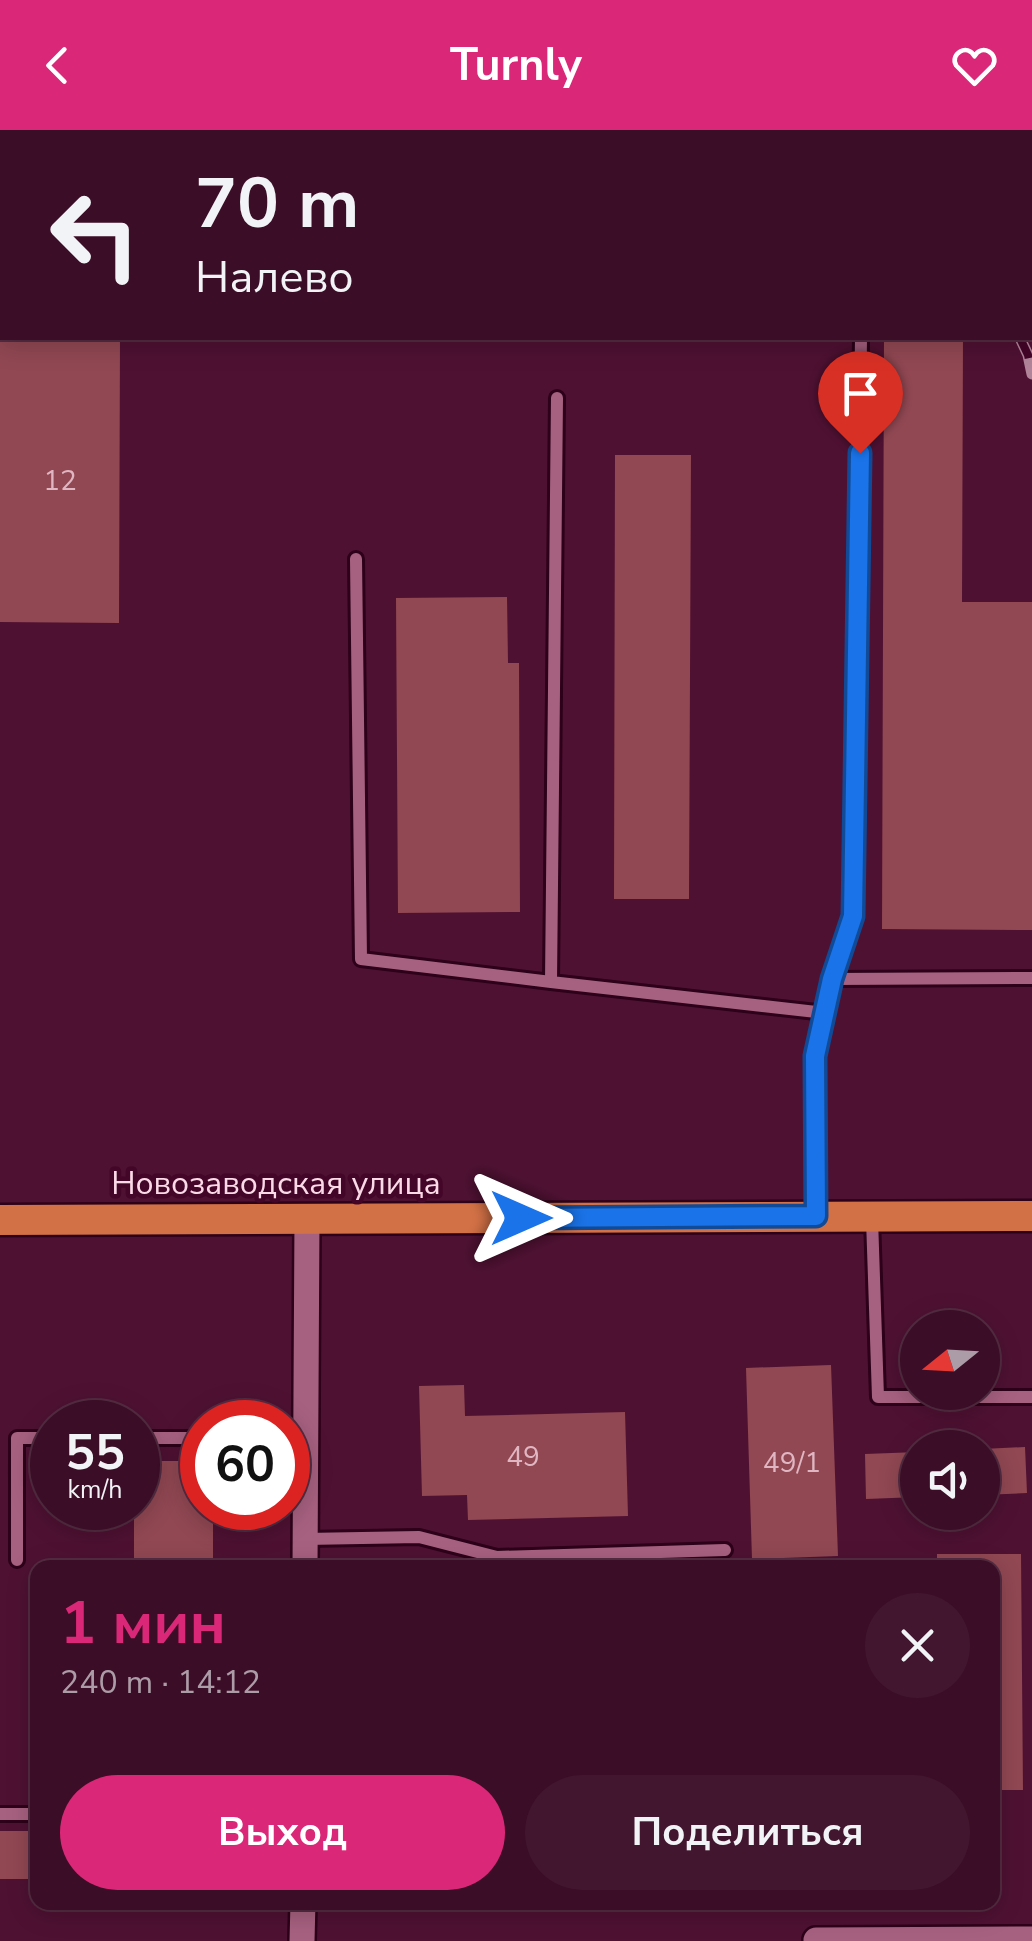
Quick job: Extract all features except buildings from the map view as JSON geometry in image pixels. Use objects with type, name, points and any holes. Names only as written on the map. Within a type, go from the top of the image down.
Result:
[{"type":"main road","name":"Новозаводская улица","points":[[0,1220],[1032,1216]]},
{"type":"street","points":[[298,1400],[307,1218]]},
{"type":"street","points":[[304,1530],[305,1560]]},
{"type":"street","points":[[302,1910],[302,1941]]},
{"type":"street","points":[[816,1940],[1032,1939]]},
{"type":"lane","points":[[816,1216],[815,1056],[832,979],[853,916],[861,340]]},
{"type":"lane","points":[[551,982],[556,398]]},
{"type":"lane","points":[[356,559],[361,960],[825,1012]]},
{"type":"lane","points":[[832,979],[1032,978]]},
{"type":"lane","points":[[872,1216],[878,1397],[1032,1396]]},
{"type":"lane","points":[[17,1560],[17,1438],[30,1438]]},
{"type":"lane","points":[[305,1539],[419,1538],[498,1557],[725,1550]]},
{"type":"lane","points":[[0,1814],[30,1814]]},
{"type":"railway","points":[[1021,340],[1032,374]]},
{"type":"route","points":[[521,1218],[816,1216],[815,1056],[832,979],[853,916],[860,453]]}]
